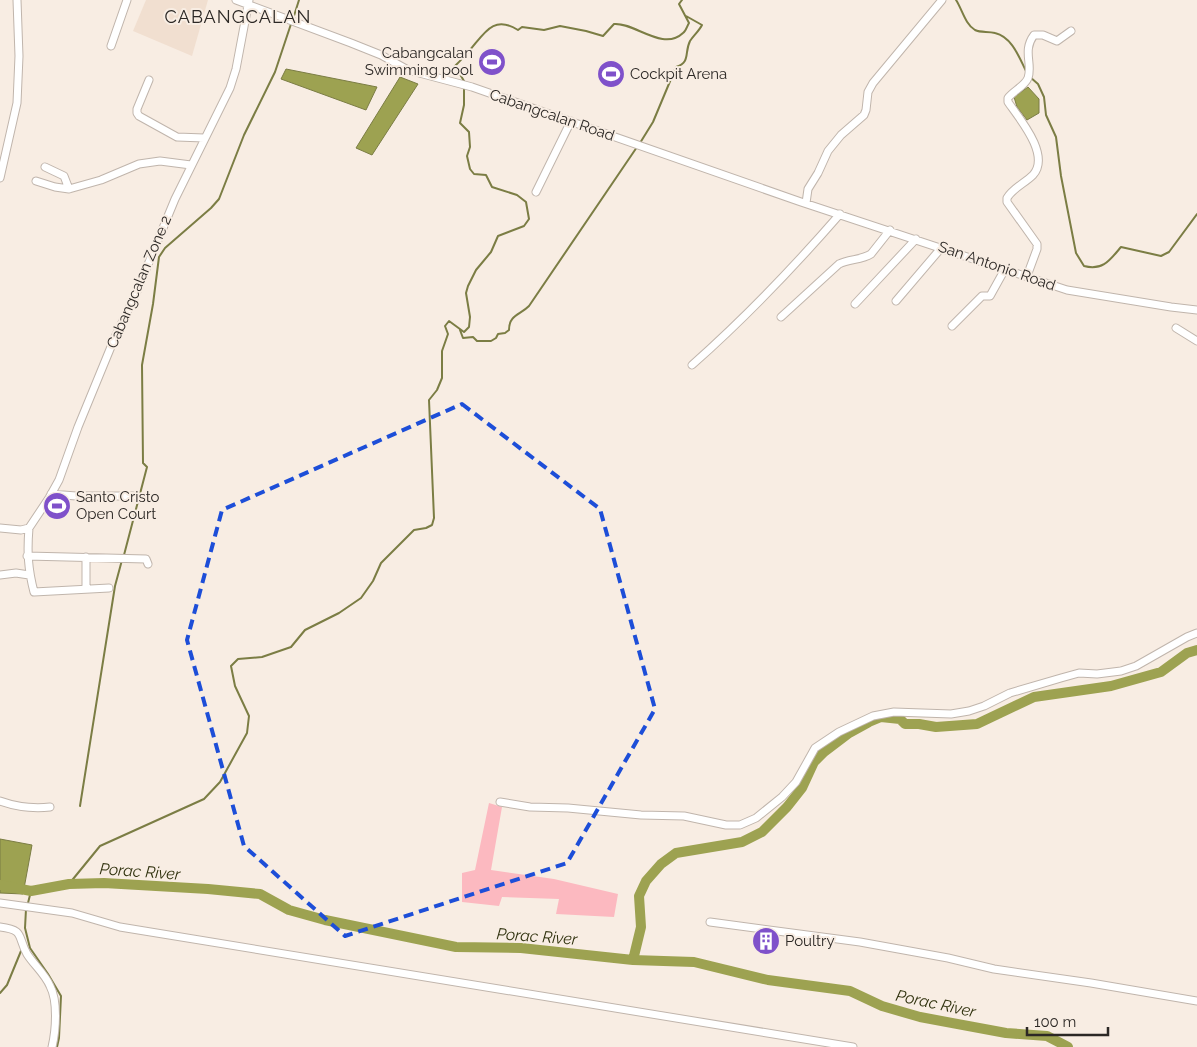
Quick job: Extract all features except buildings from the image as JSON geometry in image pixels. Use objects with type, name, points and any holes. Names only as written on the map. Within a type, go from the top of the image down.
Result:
[{"type":"street","points":[[0,178],[17,104],[17,0]]},
{"type":"street","points":[[111,46],[127,0]]},
{"type":"street","name":"Cabangcalan Road","points":[[236,0],[249,2],[359,46],[381,55],[408,70],[460,83],[804,202]]},
{"type":"street","points":[[804,202],[828,151],[841,135],[864,115],[868,92],[873,82],[942,0]]},
{"type":"street","name":"Cabangcalan Zone 2","points":[[29,528],[59,480],[78,427],[175,199],[230,88],[249,2]]},
{"type":"street","points":[[1027,276],[1037,244],[1007,202],[1007,198],[1034,174],[1037,169],[1038,160],[1034,140],[1008,102],[1008,98],[1028,77],[1027,52],[1034,35],[1043,35],[1057,41],[1071,31]]},
{"type":"street","points":[[149,80],[138,109],[137,113],[139,116],[177,137],[204,138]]},
{"type":"street","points":[[536,192],[571,121]]},
{"type":"street","points":[[36,181],[69,189],[101,180],[139,164],[160,161],[191,165]]},
{"type":"street","points":[[45,167],[64,176],[69,189]]},
{"type":"street","name":"San Antonio Road","points":[[804,202],[1078,292],[1197,310]]},
{"type":"street","points":[[692,365],[759,303],[797,264],[840,214]]},
{"type":"street","points":[[781,317],[839,264],[871,254],[890,230]]},
{"type":"street","points":[[855,304],[916,239]]},
{"type":"street","points":[[896,301],[942,248]]},
{"type":"street","points":[[952,326],[982,296],[990,296],[1005,269]]},
{"type":"street","points":[[1176,328],[1197,341]]},
{"type":"street","points":[[51,494],[133,496]]},
{"type":"street","points":[[0,528],[21,530],[29,528],[27,556],[34,592],[109,588]]},
{"type":"street","points":[[27,556],[146,559],[148,564]]},
{"type":"street","points":[[86,557],[86,589]]},
{"type":"street","points":[[0,575],[30,574]]},
{"type":"street","points":[[500,802],[530,807],[568,808],[641,815],[684,816],[726,825],[740,825],[756,818],[782,797],[796,782],[816,748],[839,732],[873,716],[894,712],[951,714],[969,711],[1010,693],[1079,673],[1097,674],[1121,671],[1136,666],[1186,636],[1197,633]]},
{"type":"street","points":[[0,801],[34,809],[50,807]]},
{"type":"street","points":[[0,903],[66,912],[120,927],[853,1047]]},
{"type":"street","points":[[710,922],[860,942],[948,958],[994,969],[1197,1001]]},
{"type":"street","points":[[0,927],[13,929],[18,933],[28,955],[50,985],[56,1000],[52,1047]]},
{"type":"highlighted area","points":[[462,404],[600,509],[655,709],[567,863],[345,936],[244,846],[187,640],[222,510]]},
{"type":"shaded area","points":[[146,0],[208,0],[192,56],[133,31]]},
{"type":"shaded area","name":"Cockpit Arena","points":[[608,63],[622,72],[615,84],[600,75]]},
{"type":"shaded area","points":[[286,69],[377,87],[366,110],[281,79]]},
{"type":"shaded area","points":[[400,77],[418,84],[372,155],[356,148]]},
{"type":"shaded area","points":[[1028,87],[1039,99],[1039,113],[1027,120],[1017,107],[1014,97]]},
{"type":"shaded area","points":[[489,803],[502,807],[491,870],[554,879],[618,894],[614,917],[556,914],[559,899],[502,897],[499,906],[462,902],[462,873],[475,870]]},
{"type":"shaded area","points":[[0,839],[32,845],[23,894],[0,893]]},
{"type":"waterway","points":[[293,19],[299,0]]},
{"type":"waterway","points":[[69,884],[100,846],[204,799],[220,782],[247,733],[249,716],[235,686],[231,666],[238,659],[262,657],[291,647],[305,630],[339,613],[361,598],[373,581],[381,563],[414,530],[432,525],[434,518],[429,400],[437,390],[442,378],[442,351],[448,334],[445,326],[449,321],[464,332],[469,327],[470,317],[466,293],[476,270],[491,252],[498,236],[524,226],[529,219],[526,202],[517,195],[492,187],[486,175],[474,174],[470,169],[467,156],[470,147],[469,132],[460,123],[464,105],[464,81],[455,66],[490,28],[502,24],[518,30],[522,27],[544,30],[560,26],[603,36],[614,24],[630,27],[658,38],[675,38],[684,32],[689,23],[679,4],[682,0]]},
{"type":"waterway","points":[[956,0],[966,20],[975,30],[1001,35],[1010,43],[1026,71]]},
{"type":"waterway","points":[[640,143],[653,122],[676,67],[684,63],[688,45],[702,25],[686,16]]},
{"type":"waterway","points":[[124,555],[147,467],[143,463],[142,365],[159,257],[165,248],[219,199],[244,135],[275,72],[291,24]]},
{"type":"waterway","points":[[1030,77],[1038,84],[1044,97],[1046,115],[1056,137],[1061,176],[1076,253],[1084,266],[1101,266],[1121,247],[1161,256],[1169,252],[1197,214]]},
{"type":"waterway","points":[[460,330],[463,338],[473,337],[477,341],[491,341],[498,334],[509,330],[509,325],[513,318],[529,306],[637,147]]},
{"type":"waterway","points":[[80,806],[115,586],[122,560]]},
{"type":"waterway","points":[[633,960],[641,927],[639,896],[646,881],[661,864],[676,853],[742,842],[762,832],[787,807],[802,788],[814,762],[849,733],[869,722],[881,717],[900,719],[905,724],[936,727],[977,724],[1034,697],[1111,686],[1161,672],[1187,653],[1197,650]]},
{"type":"waterway","name":"Porac River","points":[[0,885],[31,891],[69,884],[104,883],[260,894],[289,910],[325,920],[456,947],[521,948],[633,960],[694,962],[768,980],[850,991],[882,1006],[920,1017],[1006,1033],[1047,1036],[1068,1047]]},
{"type":"waterway","points":[[28,903],[31,891]]},
{"type":"waterway","points":[[26,909],[25,928],[30,948],[61,996],[57,1047]]},
{"type":"waterway","points":[[0,993],[7,985],[21,951]]},
{"type":"place","name":"Cabangcalan Swimming pool","points":[[492,62]]},
{"type":"place","name":"Cockpit Arena","points":[[611,74]]},
{"type":"place","name":"Santo Cristo Open Court","points":[[57,506]]},
{"type":"place","name":"Poultry","points":[[766,941]]},
{"type":"district","name":"CABANGCALAN","points":[[238,17]]}]
